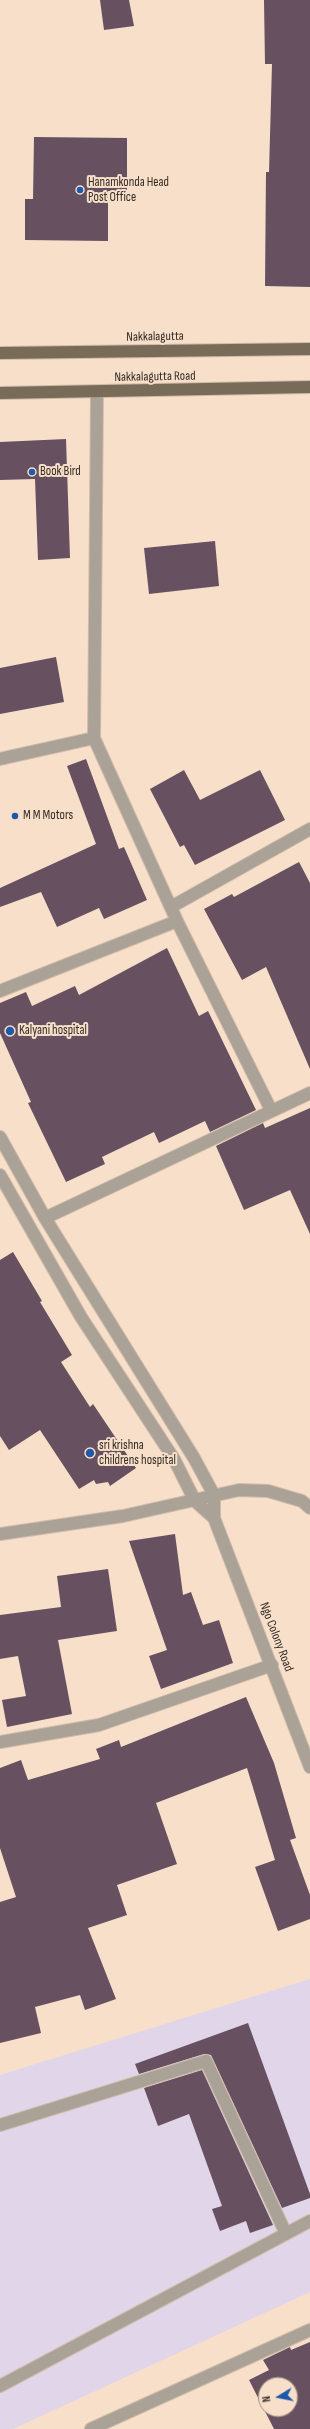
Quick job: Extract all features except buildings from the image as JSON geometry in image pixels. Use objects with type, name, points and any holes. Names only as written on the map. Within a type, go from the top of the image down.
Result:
[{"type":"main road","name":"Nakkalagutta","points":[[0,353],[310,348]]},
{"type":"main road","name":"Nakkalagutta Road","points":[[0,393],[310,387]]},
{"type":"street","points":[[97,392],[94,738],[177,921],[271,1110]]},
{"type":"street","points":[[0,759],[94,738]]},
{"type":"street","points":[[171,907],[310,829]]},
{"type":"street","points":[[0,991],[177,921]]},
{"type":"street","points":[[45,1218],[271,1110],[310,1093]]},
{"type":"street","points":[[0,1137],[45,1218],[172,1421],[214,1495],[214,1518]]},
{"type":"street","points":[[0,1175],[81,1317],[174,1459],[195,1500],[214,1518]]},
{"type":"street","points":[[0,1534],[123,1516],[239,1490],[255,1489],[307,1502]]},
{"type":"street","name":"Ngo Colony Road","points":[[214,1518],[272,1665],[310,1767]]},
{"type":"street","points":[[0,1742],[99,1725],[272,1665]]},
{"type":"street","points":[[0,2125],[206,2060],[286,2234]]},
{"type":"street","points":[[0,2386],[310,2221]]},
{"type":"street","points":[[91,2429],[310,2330]]},
{"type":"shaded area","points":[[310,1979],[310,2292],[13,2429],[0,2429],[0,2075]]},
{"type":"place","name":"Hanamkonda Head Post Office","points":[[80,190]]},
{"type":"place","name":"Book Bird","points":[[32,472]]},
{"type":"place","name":"M M Motors","points":[[15,816]]},
{"type":"place","name":"Kalyani hospital","points":[[10,1031]]},
{"type":"place","name":"sri krishna childrens hospital","points":[[90,1453]]}]
